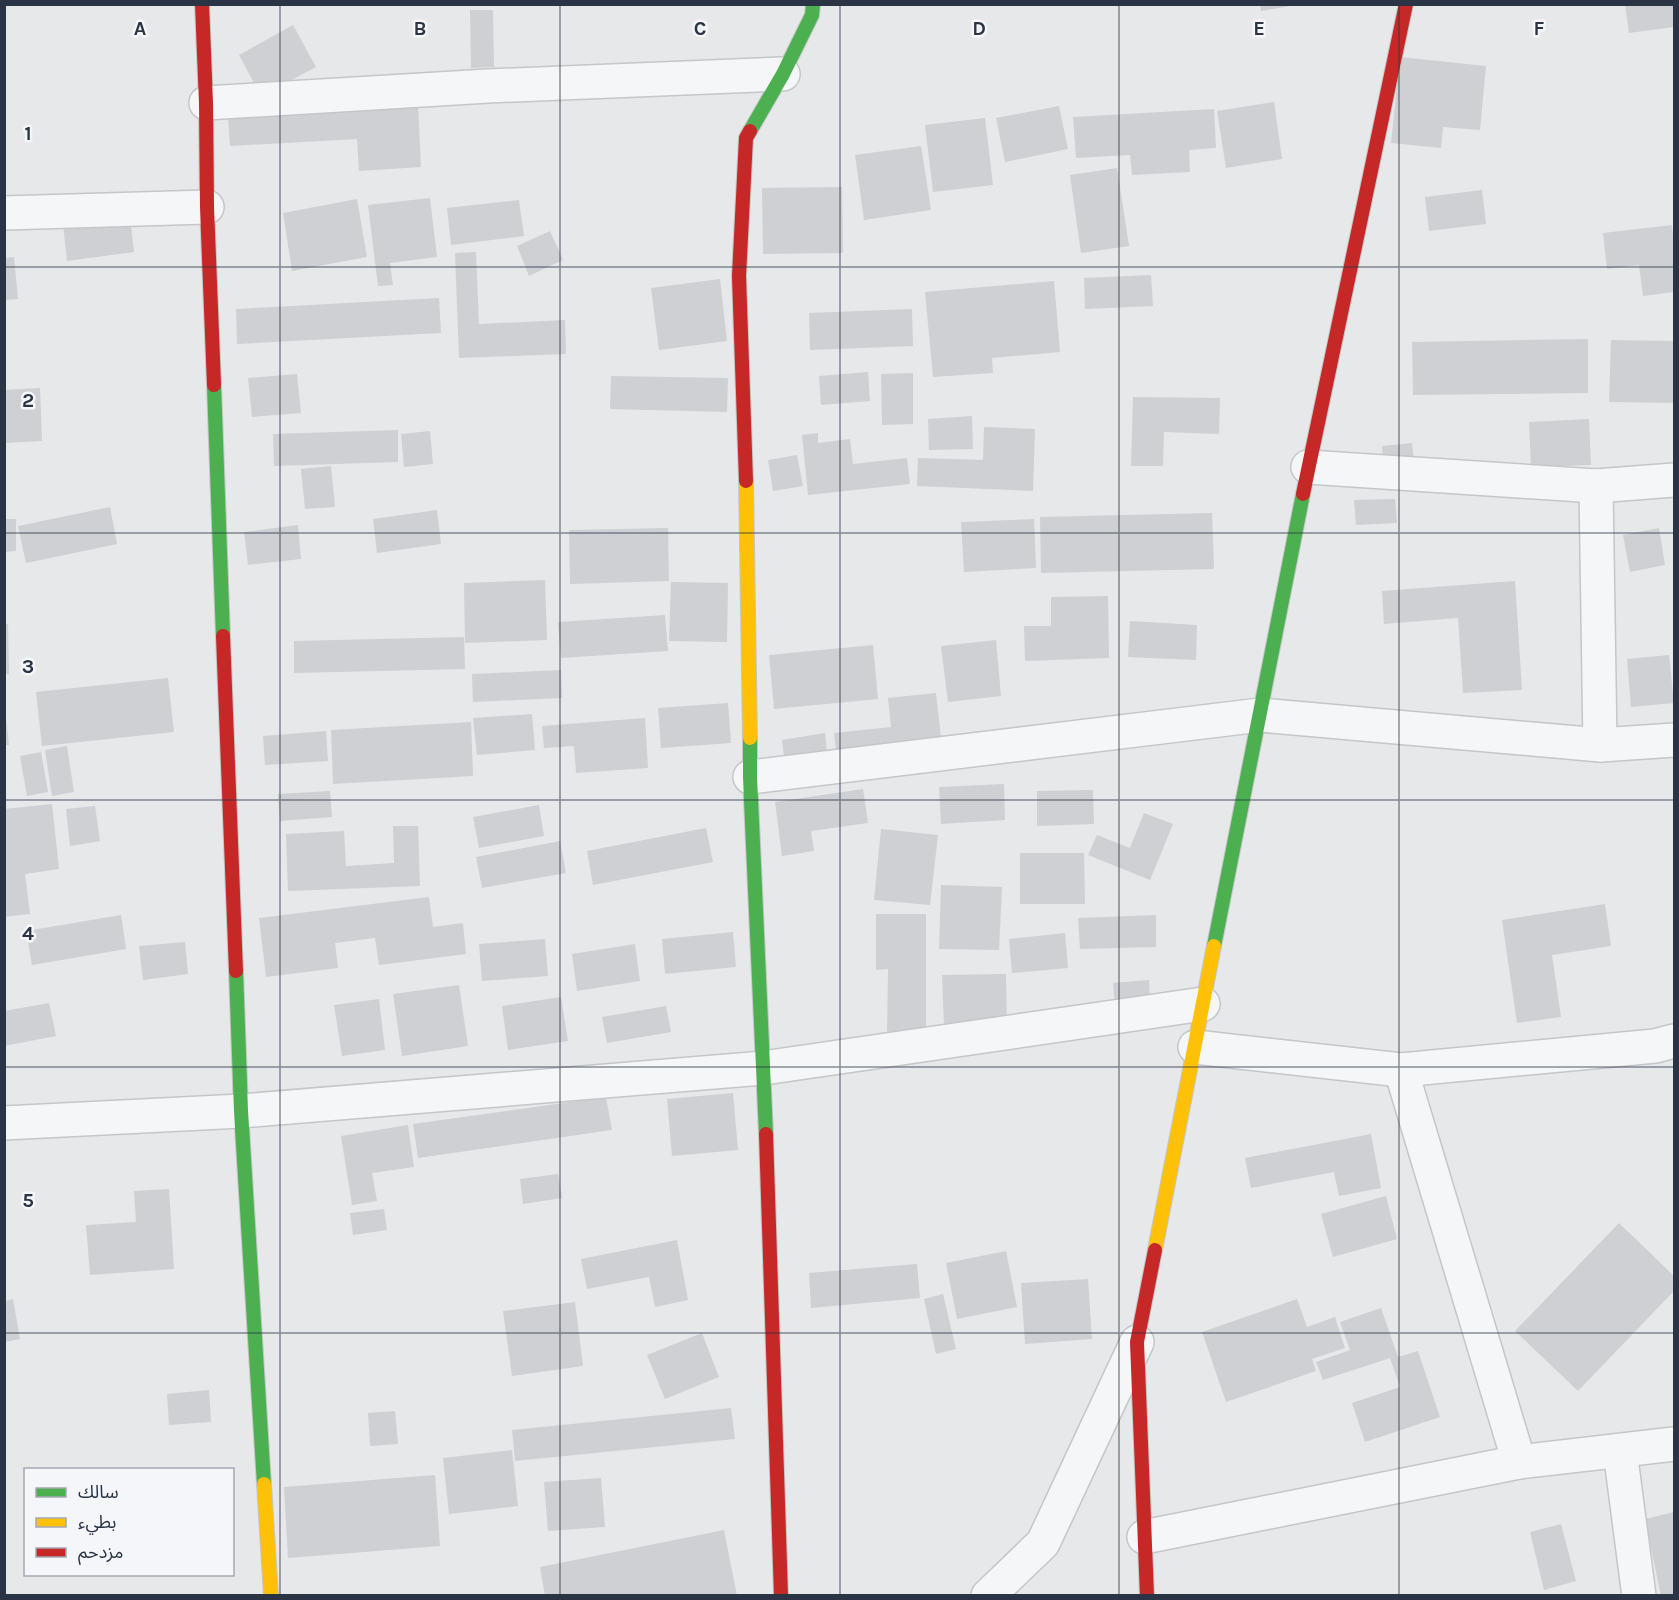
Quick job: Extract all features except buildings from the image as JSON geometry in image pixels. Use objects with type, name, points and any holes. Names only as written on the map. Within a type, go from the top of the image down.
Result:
[{"type":"street","points":[[202,4],[207,207],[241,1111],[272,1596]]},
{"type":"street","points":[[781,1596],[764,1068],[750,777],[747,512],[738,276],[746,138],[783,74],[812,15],[813,4]]},
{"type":"street","points":[[1147,1596],[1137,1342],[1308,467],[1406,4]]},
{"type":"street","points":[[206,103],[488,86],[783,74]]},
{"type":"street","points":[[4,213],[207,207]]},
{"type":"street","points":[[1308,467],[1596,486],[1674,480]]},
{"type":"street","points":[[1596,486],[1600,745]]},
{"type":"street","points":[[750,777],[1260,715],[1600,745],[1674,740]]},
{"type":"street","points":[[4,1123],[241,1111],[764,1068],[1203,1004]]},
{"type":"street","points":[[1195,1047],[1401,1070],[1656,1046],[1674,1041]]},
{"type":"street","points":[[1401,1070],[1519,1462]]},
{"type":"street","points":[[988,1596],[1043,1543],[1137,1342]]},
{"type":"street","points":[[1144,1537],[1519,1462],[1674,1444]]},
{"type":"street","points":[[1620,1450],[1639,1596]]},
{"type":"traffic: fast","points":[[750,131],[783,74],[812,15],[813,4]]},
{"type":"traffic: fast","points":[[214,385],[223,636]]},
{"type":"traffic: fast","points":[[1214,946],[1303,494]]},
{"type":"traffic: fast","points":[[750,738],[766,1134]]},
{"type":"traffic: fast","points":[[236,971],[241,1111],[264,1484]]},
{"type":"traffic: slow","points":[[746,481],[750,738]]},
{"type":"traffic: slow","points":[[1155,1250],[1214,946]]},
{"type":"traffic: slow","points":[[264,1484],[271,1596]]},
{"type":"traffic: jam","points":[[202,4],[214,385]]},
{"type":"traffic: jam","points":[[1303,494],[1406,4]]},
{"type":"traffic: jam","points":[[746,481],[739,276],[746,138],[750,131]]},
{"type":"traffic: jam","points":[[223,636],[236,971]]},
{"type":"traffic: jam","points":[[766,1134],[781,1596]]},
{"type":"traffic: jam","points":[[1147,1596],[1137,1342],[1155,1250]]}]
